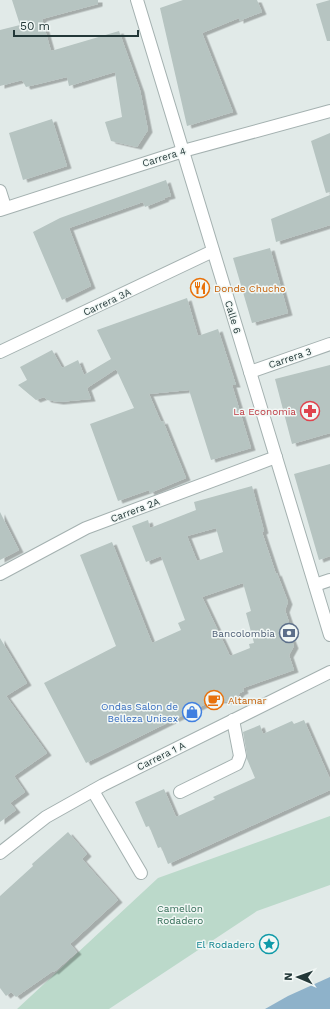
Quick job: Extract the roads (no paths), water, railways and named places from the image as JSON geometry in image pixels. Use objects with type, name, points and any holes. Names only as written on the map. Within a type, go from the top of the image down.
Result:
[{"type":"street","name":"Calle 6","points":[[137,0],[330,635]]},
{"type":"street","name":"Carrera 4","points":[[3,208],[183,151],[330,111]]},
{"type":"street","points":[[0,191],[3,208]]},
{"type":"street","name":"Carrera 3A","points":[[0,352],[213,251]]},
{"type":"street","name":"Carrera 3","points":[[250,372],[330,344]]},
{"type":"street","name":"Carrera 2A","points":[[0,574],[86,528],[276,457]]},
{"type":"street","points":[[315,585],[330,580]]},
{"type":"street","name":"Carrera 1 A","points":[[0,853],[46,817],[93,791],[330,672]]},
{"type":"street","points":[[180,792],[237,764],[240,756],[233,720]]},
{"type":"street","points":[[93,791],[140,873]]},
{"type":"water","points":[[330,977],[330,1009],[265,1009],[288,996]]},
{"type":"place","name":"Donde Chucho","points":[[200,288]]},
{"type":"place","name":"La Economia","points":[[310,411]]},
{"type":"place","name":"Bancolombia","points":[[289,633]]},
{"type":"place","name":"Altamar","points":[[214,700]]},
{"type":"place","name":"Ondas Salon de Belleza Unisex","points":[[192,712]]},
{"type":"place","name":"El Rodadero","points":[[269,944]]},
{"type":"park label","name":"Camellon Rodadero","points":[[180,914]]}]
